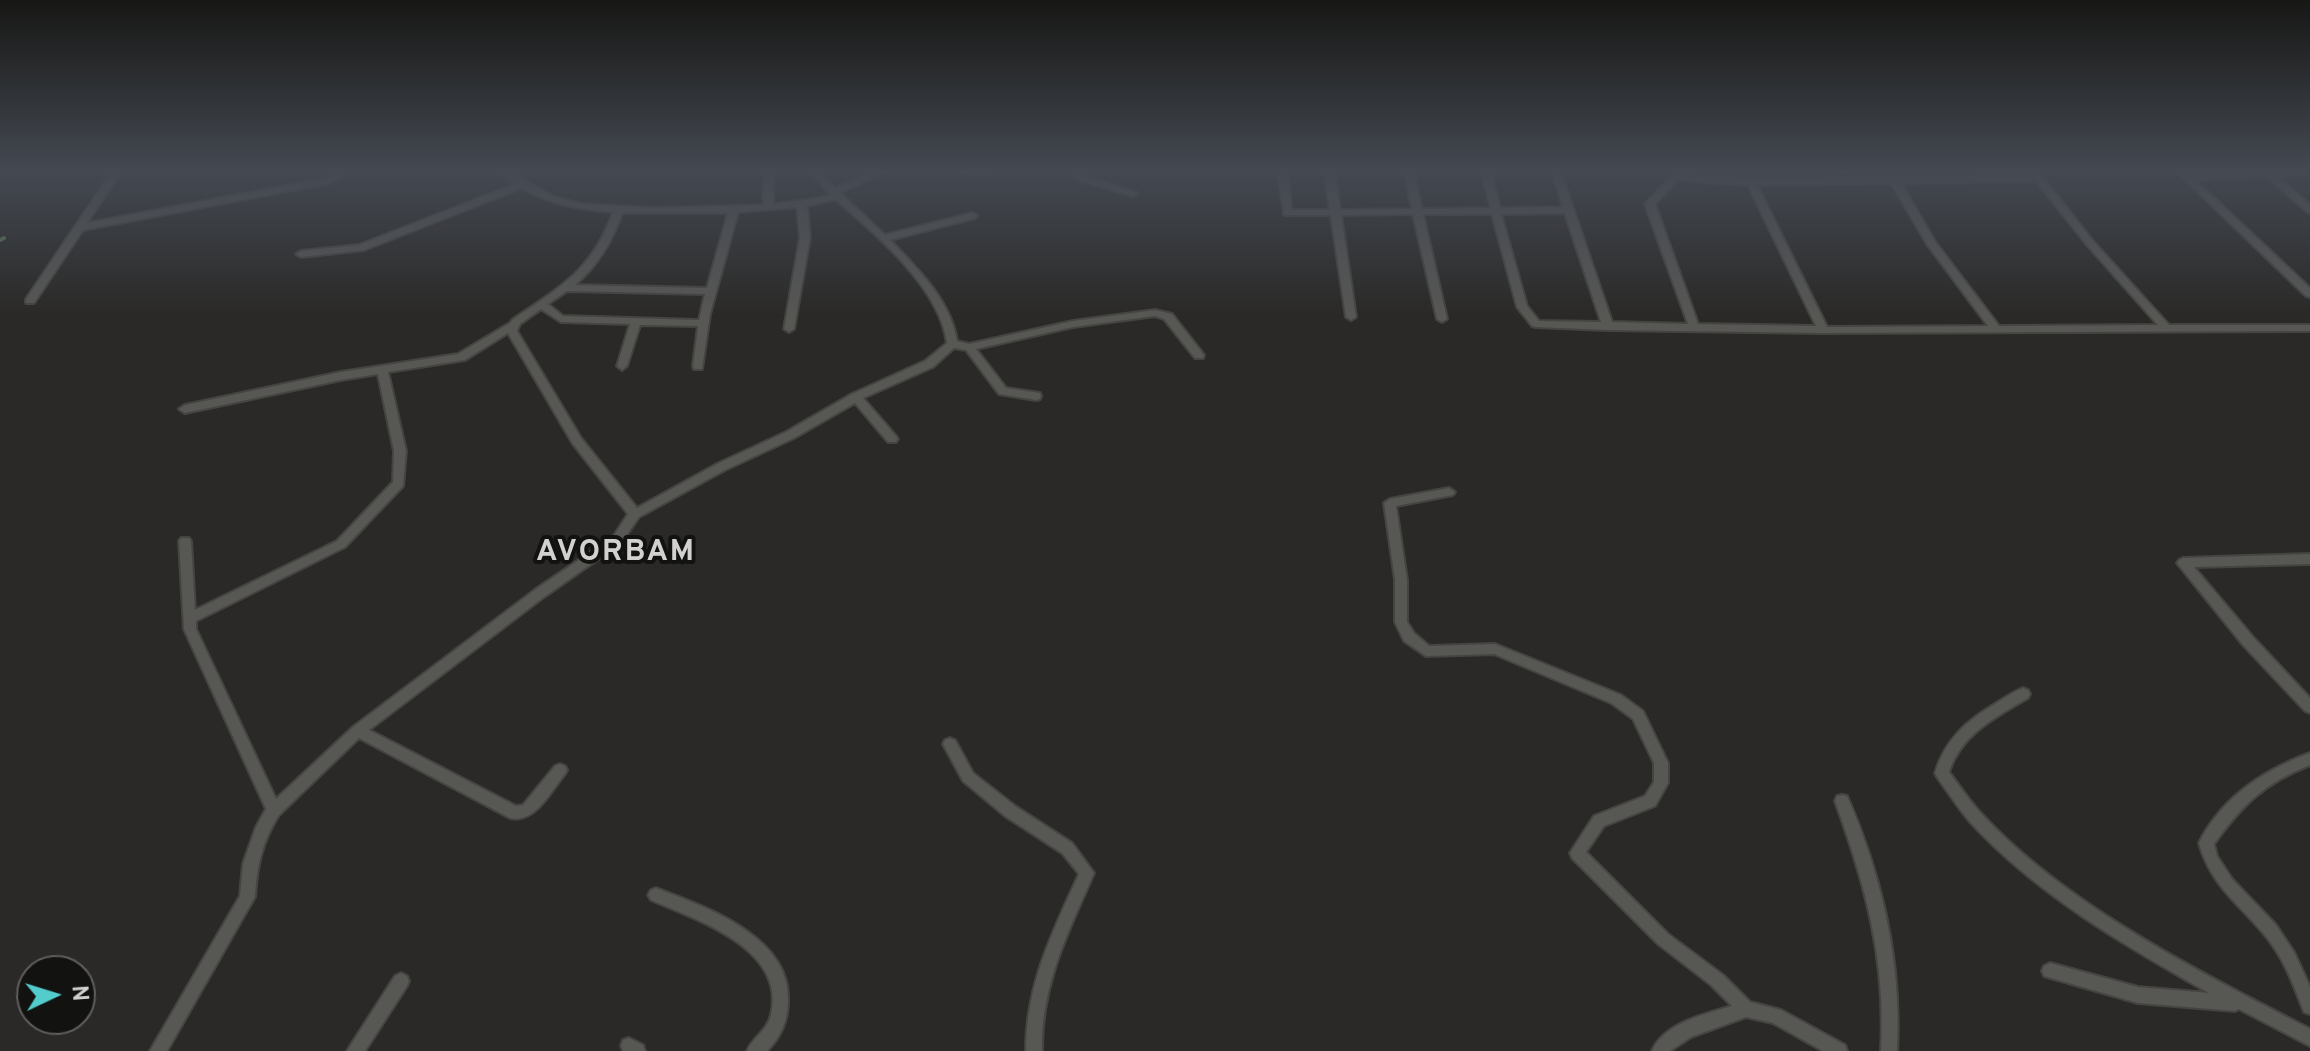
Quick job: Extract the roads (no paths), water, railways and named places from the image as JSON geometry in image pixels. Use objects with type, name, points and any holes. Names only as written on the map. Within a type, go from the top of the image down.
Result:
[{"type":"street","points":[[30,301],[86,219]]},
{"type":"street","points":[[81,227],[123,219]]},
{"type":"street","points":[[301,254],[361,248],[434,219]]},
{"type":"street","points":[[185,409],[382,369],[461,357],[513,326],[564,288],[605,250],[615,219]]},
{"type":"street","points":[[698,366],[703,323],[731,219]]},
{"type":"street","points":[[789,329],[805,237],[803,219]]},
{"type":"street","points":[[158,1051],[247,897],[250,864],[263,827],[274,810],[358,731],[546,589],[617,540],[635,514],[721,467],[790,435],[856,397],[929,364],[952,344],[954,333],[938,302],[885,238],[864,219]]},
{"type":"street","points":[[885,238],[960,219]]},
{"type":"street","points":[[1336,219],[1351,317]]},
{"type":"street","points":[[1420,219],[1442,319]]},
{"type":"street","points":[[1499,219],[1522,307],[1536,324],[1823,330],[2310,328]]},
{"type":"street","points":[[1573,219],[1608,327]]},
{"type":"street","points":[[1655,219],[1694,327]]},
{"type":"street","points":[[1769,219],[1823,330]]},
{"type":"street","points":[[1917,219],[1932,244],[1996,329]]},
{"type":"street","points":[[2071,219],[2167,329]]},
{"type":"street","points":[[2232,219],[2310,294]]},
{"type":"street","points":[[564,288],[712,291]]},
{"type":"street","points":[[541,304],[561,319],[703,323]]},
{"type":"street","points":[[952,344],[969,347],[1057,327],[1155,313],[1168,316],[1199,355]]},
{"type":"street","points":[[622,366],[636,321]]},
{"type":"street","points":[[513,326],[512,331],[577,441],[635,514]]},
{"type":"street","points":[[969,347],[1003,391],[1036,396]]},
{"type":"street","points":[[190,618],[341,544],[399,483],[400,451],[382,369]]},
{"type":"street","points":[[856,397],[892,439]]},
{"type":"street","points":[[1449,492],[1390,503],[1401,580],[1401,622],[1409,637],[1426,651],[1495,649],[1616,699],[1638,715],[1661,763],[1661,783],[1650,801],[1599,821],[1577,853],[1663,939],[1717,980],[1746,1009],[1775,1016],[1839,1051]]},
{"type":"street","points":[[185,541],[190,629],[274,810]]},
{"type":"street","points":[[2310,559],[2183,563],[2238,630],[2310,707]]},
{"type":"street","points":[[2023,694],[1971,727],[1946,750],[1942,773],[1979,821],[2093,913],[2245,1004],[2310,1038]]},
{"type":"street","points":[[358,731],[515,813],[527,810],[560,770]]},
{"type":"street","points":[[950,744],[968,777],[1010,811],[1067,848],[1087,873],[1042,976],[1032,1026],[1034,1051]]},
{"type":"street","points":[[2310,759],[2270,773],[2249,791],[2206,843],[2208,857],[2221,876],[2281,943],[2310,1006]]},
{"type":"street","points":[[1842,801],[1867,867],[1889,963],[1889,1051]]},
{"type":"street","points":[[656,895],[727,924],[768,961],[782,984],[782,1004],[775,1030],[755,1051]]},
{"type":"street","points":[[2050,971],[2138,995],[2245,1004]]},
{"type":"street","points":[[355,1051],[401,981]]},
{"type":"street","points":[[1660,1051],[1662,1045],[1683,1032],[1746,1009]]},
{"type":"waterway","points":[[0,240],[4,238]]},
{"type":"district","name":"AVORBAM","points":[[616,554]]}]
